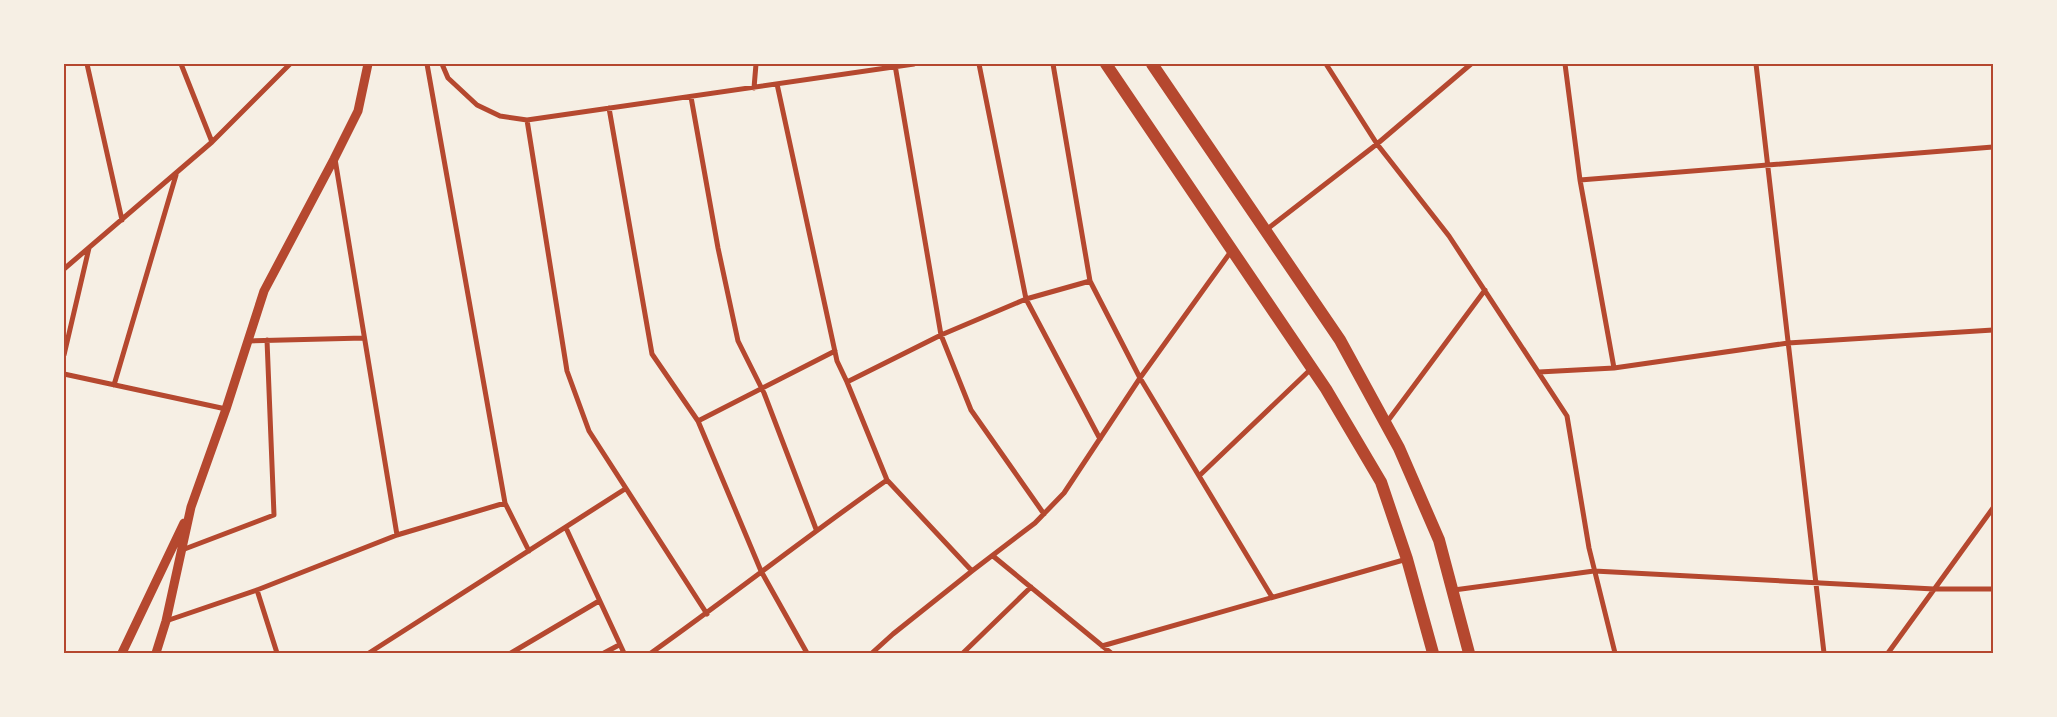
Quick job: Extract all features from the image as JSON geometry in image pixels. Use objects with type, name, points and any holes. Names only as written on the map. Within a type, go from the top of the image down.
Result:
[{"type":"main road","points":[[1106,64],[1312,368],[1357,439],[1380,482],[1407,559],[1433,653]]},
{"type":"main road","points":[[1152,64],[1340,340],[1400,448],[1439,540],[1454,590],[1469,653]]},
{"type":"street","points":[[87,64],[122,220]]},
{"type":"street","points":[[181,64],[212,142]]},
{"type":"street","points":[[64,269],[176,175],[290,64]]},
{"type":"street","points":[[122,653],[191,507],[226,409],[264,291],[358,111],[368,64]]},
{"type":"street","points":[[427,64],[505,503],[530,551]]},
{"type":"street","points":[[442,64],[448,78],[477,105],[500,116],[527,120],[754,88],[895,65],[914,64]]},
{"type":"street","points":[[754,88],[756,64]]},
{"type":"street","points":[[979,64],[1026,299],[1100,439]]},
{"type":"street","points":[[1053,64],[1090,281],[1140,378],[1272,597]]},
{"type":"street","points":[[1326,64],[1377,144],[1449,236],[1566,416],[1589,548],[1615,653]]},
{"type":"street","points":[[1266,230],[1377,144],[1471,64]]},
{"type":"street","points":[[1565,64],[1580,180],[1614,368]]},
{"type":"street","points":[[1756,64],[1824,653]]},
{"type":"street","points":[[895,65],[941,335],[971,410],[1044,514]]},
{"type":"street","points":[[777,84],[837,361],[887,480],[972,571]]},
{"type":"street","points":[[691,97],[718,248],[738,341],[762,388],[816,529]]},
{"type":"street","points":[[609,108],[652,354],[698,421],[761,571],[807,653]]},
{"type":"street","points":[[527,120],[567,371],[589,431],[707,614]]},
{"type":"street","points":[[1580,180],[1993,147]]},
{"type":"street","points":[[334,159],[397,535]]},
{"type":"street","points":[[114,384],[176,175]]},
{"type":"street","points":[[64,356],[89,247]]},
{"type":"street","points":[[872,653],[893,634],[1035,523],[1064,493],[1140,378],[1232,249]]},
{"type":"street","points":[[847,382],[941,335],[1026,299],[1090,281]]},
{"type":"street","points":[[1386,423],[1485,290]]},
{"type":"street","points":[[1539,372],[1614,368],[1788,343],[1993,330]]},
{"type":"street","points":[[247,341],[364,338]]},
{"type":"street","points":[[182,550],[274,515],[267,340]]},
{"type":"street","points":[[698,421],[835,351]]},
{"type":"street","points":[[1199,476],[1312,368]]},
{"type":"street","points":[[64,374],[226,409]]},
{"type":"street","points":[[650,653],[707,614],[816,529],[887,480]]},
{"type":"street","points":[[369,653],[625,489]]},
{"type":"street","points":[[166,621],[257,590],[397,535],[505,503]]},
{"type":"street","points":[[156,653],[166,621],[191,507]]},
{"type":"street","points":[[1888,653],[1993,508]]},
{"type":"street","points":[[566,528],[624,653]]},
{"type":"street","points":[[993,556],[1111,653]]},
{"type":"street","points":[[1102,646],[1407,559]]},
{"type":"street","points":[[1454,590],[1594,570],[1934,590],[1993,589]]},
{"type":"street","points":[[963,653],[1031,587]]},
{"type":"street","points":[[257,590],[277,653]]},
{"type":"street","points":[[511,653],[599,602]]},
{"type":"street","points":[[604,653],[619,644]]}]
